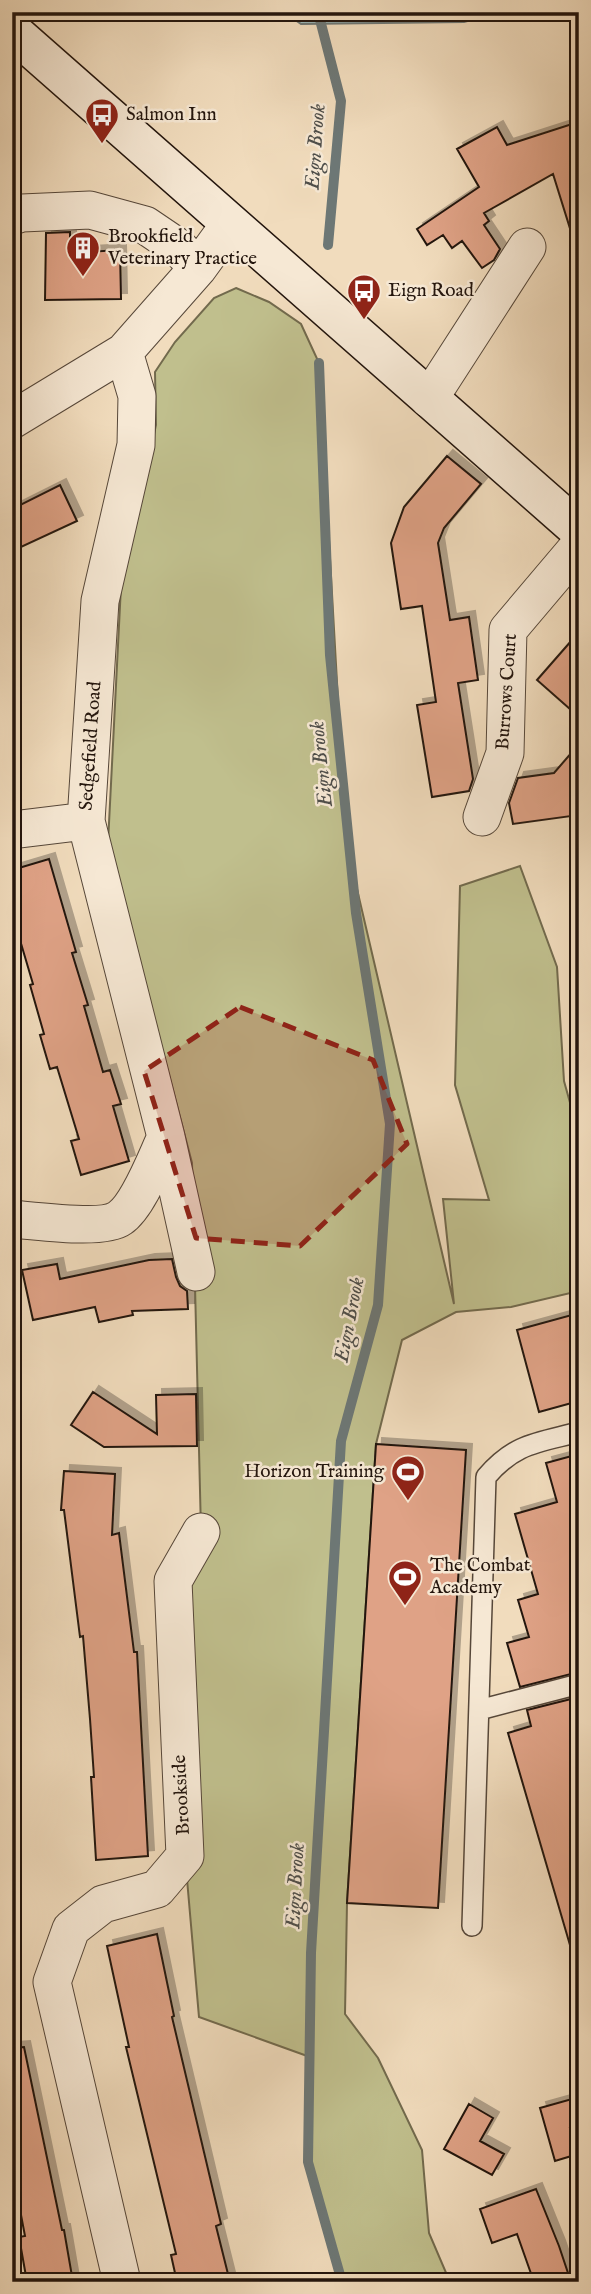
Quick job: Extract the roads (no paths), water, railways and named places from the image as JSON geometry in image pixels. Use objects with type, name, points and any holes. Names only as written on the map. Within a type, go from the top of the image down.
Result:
[{"type":"main road","points":[[12,31],[579,530]]},
{"type":"street","points":[[12,216],[90,209],[145,225],[179,248],[198,268]]},
{"type":"street","points":[[12,420],[124,352],[198,268],[230,224]]},
{"type":"street","points":[[429,399],[527,247]]},
{"type":"street","name":"Sedgefield Road","points":[[124,352],[137,396],[136,445],[100,601],[86,821],[166,1138],[196,1272]]},
{"type":"street","name":"Burrows Court","points":[[482,817],[505,753],[508,630],[579,546]]},
{"type":"street","points":[[12,831],[86,821]]},
{"type":"street","points":[[12,1219],[101,1225],[120,1219],[139,1195],[166,1138]]},
{"type":"street","name":"Brookside","points":[[122,2282],[52,1982],[71,1929],[103,1904],[157,1889],[185,1856],[173,1581],[201,1532]]},
{"type":"lane","points":[[472,1926],[486,1477],[500,1461],[518,1448],[579,1432]]},
{"type":"lane","points":[[479,1710],[579,1684]]},
{"type":"water","points":[[284,12],[501,12],[464,22],[301,24]]},
{"type":"waterway","name":"Eign Brook","points":[[318,12],[341,101],[328,245]]},
{"type":"waterway","name":"Eign Brook","points":[[319,363],[330,655],[356,913],[390,1124],[378,1305],[341,1441],[311,1953],[308,2162],[342,2282]]},
{"type":"place","name":"Salmon Inn","points":[[102,145]]},
{"type":"place","name":"Brookfield Veterinary Practice","points":[[83,278]]},
{"type":"place","name":"Eign Road","points":[[364,321]]},
{"type":"place","name":"Horizon Training","points":[[408,1502]]},
{"type":"place","name":"The Combat Academy","points":[[405,1607]]}]
